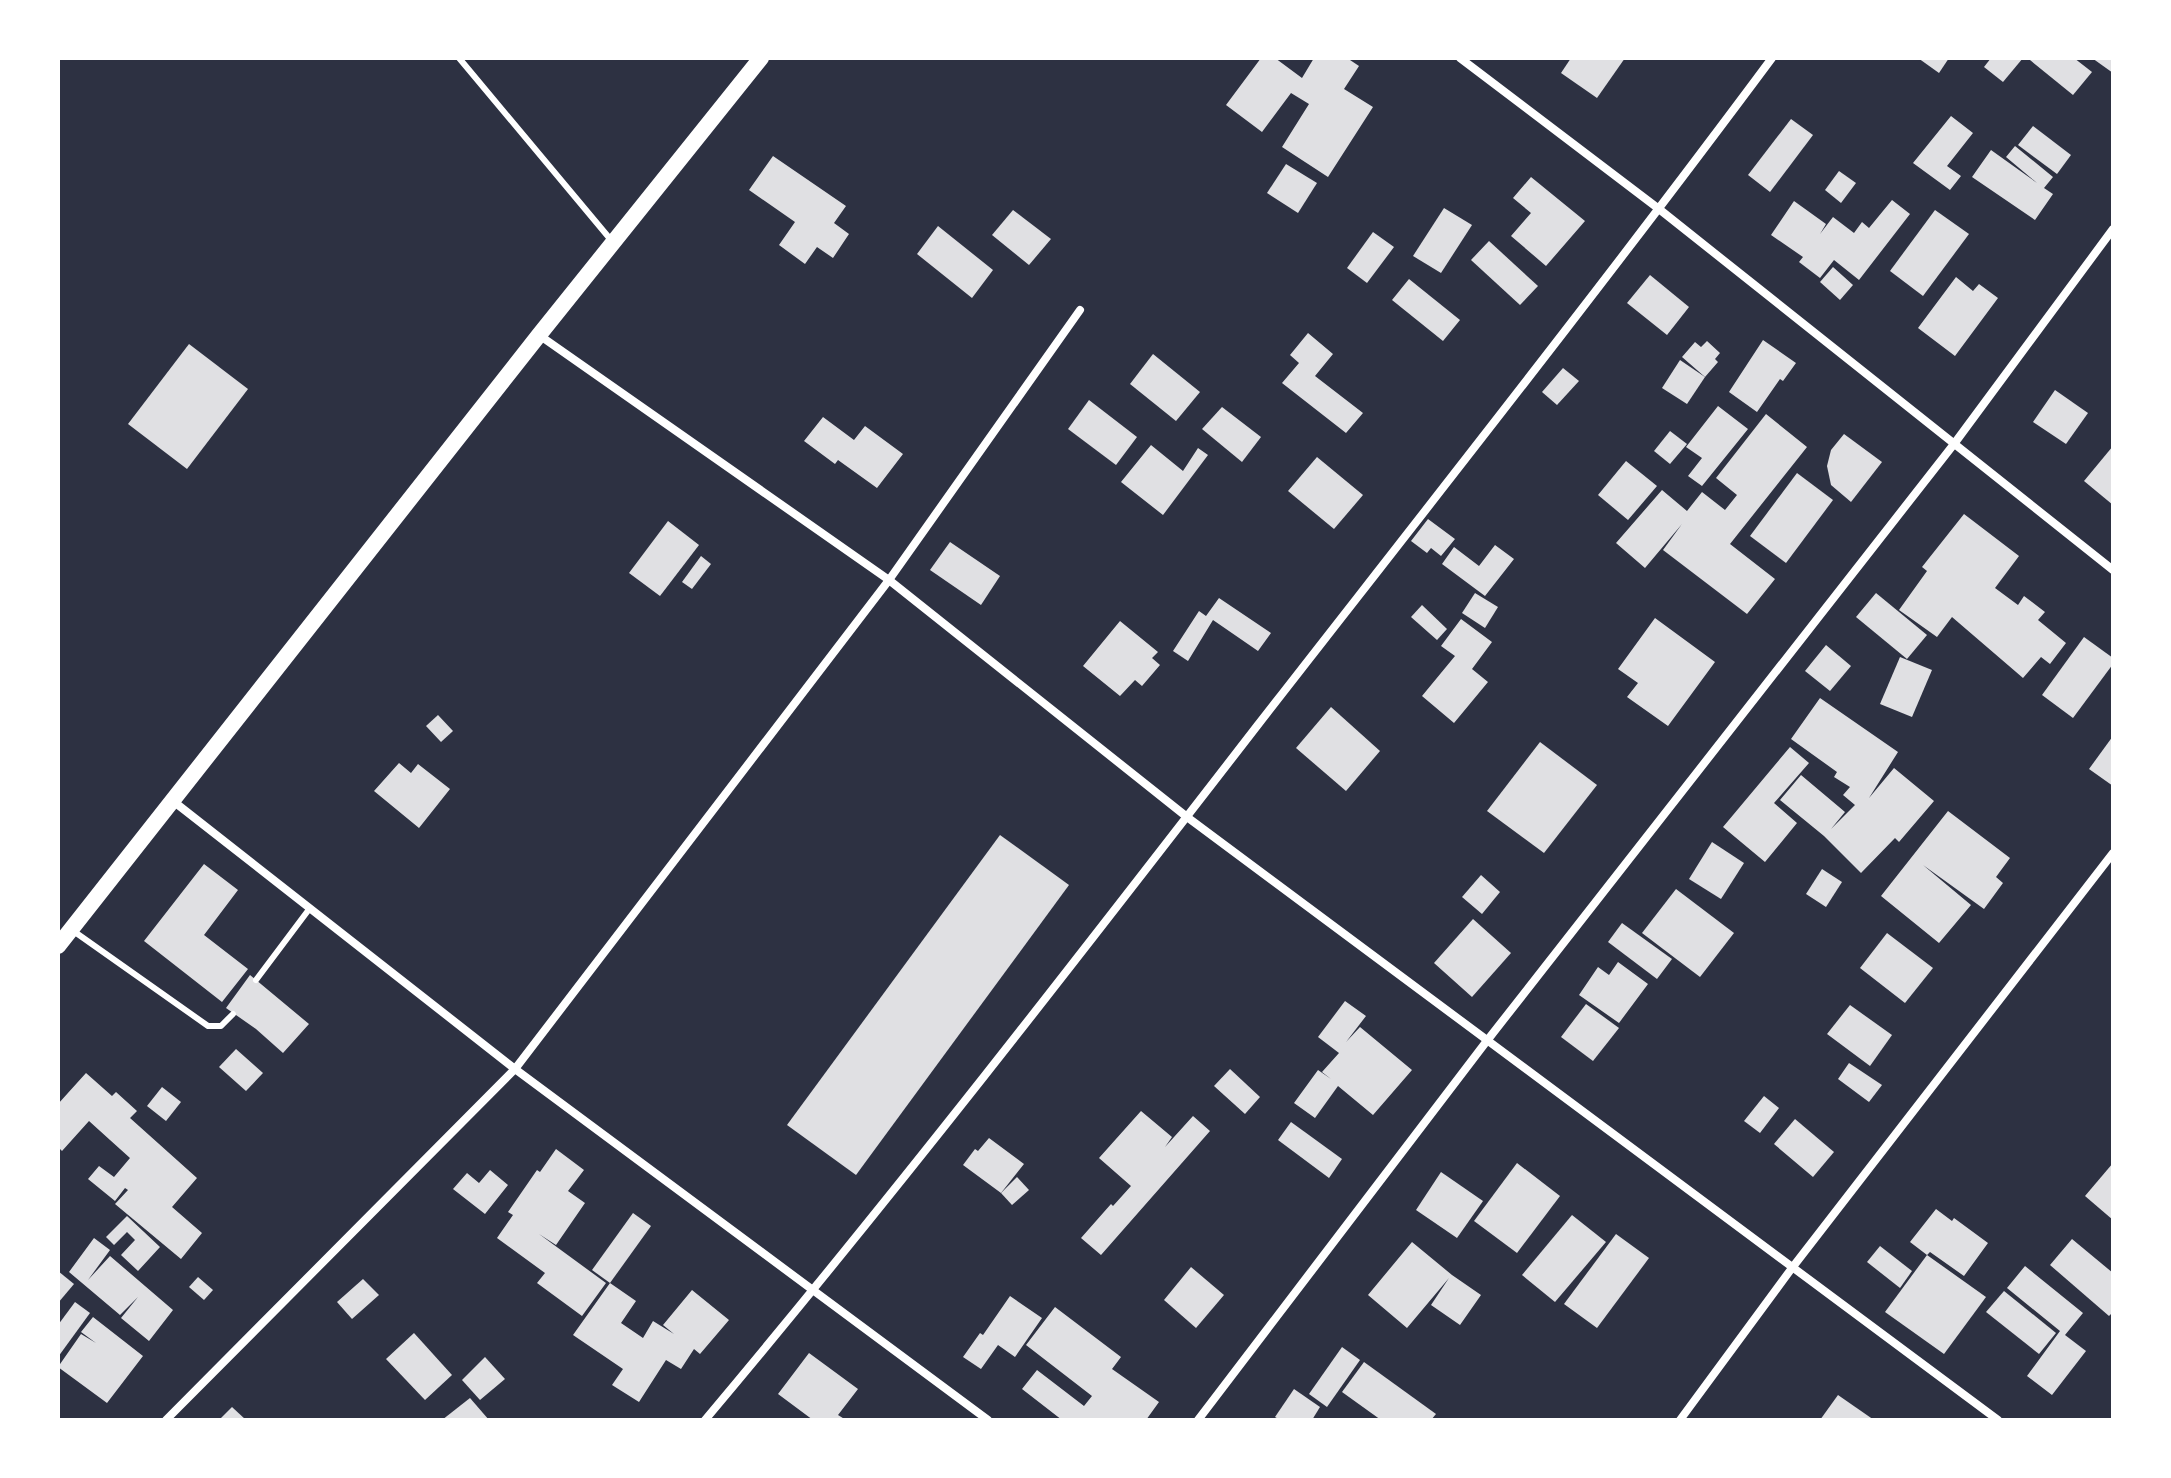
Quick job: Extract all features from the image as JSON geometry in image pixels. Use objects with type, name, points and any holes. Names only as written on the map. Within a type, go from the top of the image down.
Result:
[{"type":"main road","points":[[58,946],[761,58]]},
{"type":"street","points":[[1460,58],[1659,209],[2113,570]]},
{"type":"street","points":[[705,1420],[813,1291],[1187,817],[1659,209],[1772,58]]},
{"type":"street","points":[[1198,1420],[1486,1042],[1954,444],[2113,229]]},
{"type":"street","points":[[166,1420],[515,1069],[889,580],[1080,310]]},
{"type":"street","points":[[539,335],[889,580],[1187,817],[1998,1420]]},
{"type":"street","points":[[172,801],[515,1069],[988,1420]]},
{"type":"street","points":[[1680,1420],[1792,1268],[2113,853]]},
{"type":"lane","points":[[459,58],[613,243]]},
{"type":"lane","points":[[256,980],[310,908]]},
{"type":"lane","points":[[71,929],[208,1026],[221,1026],[233,1014]]},
{"type":"building","points":[[1261,58],[1275,58],[1302,78],[1314,58],[1347,58],[1359,66],[1344,89],[1373,107],[1328,177],[1282,147],[1309,104],[1291,93],[1262,132],[1226,105]]},
{"type":"building","points":[[1571,58],[1625,58],[1597,98],[1561,73]]},
{"type":"building","points":[[1918,58],[1949,58],[1939,73]]},
{"type":"building","points":[[1991,58],[2023,58],[2003,82],[1984,67]]},
{"type":"building","points":[[2074,58],[2092,72],[2073,95],[2030,60]]},
{"type":"building","points":[[2092,58],[2113,58],[2113,73]]},
{"type":"building","points":[[1951,116],[1973,133],[1947,166],[1961,176],[1950,190],[1913,163]]},
{"type":"building","points":[[1791,119],[1813,135],[1770,192],[1748,175]]},
{"type":"building","points":[[2033,126],[2071,155],[2057,174],[2018,145]]},
{"type":"building","points":[[2015,146],[2053,177],[2044,188],[2053,194],[2035,220],[1972,177],[1991,150],[2037,183],[2006,157]]},
{"type":"building","points":[[773,156],[846,206],[834,223],[849,234],[833,258],[817,247],[805,264],[779,245],[795,222],[749,190]]},
{"type":"building","points":[[1286,164],[1317,183],[1298,213],[1267,193]]},
{"type":"building","points":[[1839,171],[1856,183],[1841,203],[1825,190]]},
{"type":"building","points":[[1531,177],[1585,221],[1546,266],[1511,236],[1531,213],[1513,198]]},
{"type":"building","points":[[1892,200],[1910,214],[1859,280],[1834,260],[1820,278],[1799,262],[1803,257],[1771,235],[1794,201],[1826,224],[1820,234],[1833,217],[1854,233],[1862,222],[1869,228]]},
{"type":"building","points":[[1444,208],[1472,225],[1441,273],[1413,256]]},
{"type":"building","points":[[1013,210],[1051,239],[1029,265],[992,235]]},
{"type":"building","points":[[1935,210],[1969,234],[1923,296],[1890,271]]},
{"type":"building","points":[[938,226],[993,270],[972,298],[917,254]]},
{"type":"building","points":[[1373,232],[1394,247],[1367,283],[1347,268]]},
{"type":"building","points":[[1489,241],[1538,286],[1520,305],[1471,260]]},
{"type":"building","points":[[1833,267],[1853,285],[1840,300],[1820,282]]},
{"type":"building","points":[[1650,275],[1689,307],[1667,335],[1627,303]]},
{"type":"building","points":[[1956,277],[1973,291],[1979,284],[1998,298],[1955,356],[1918,328]]},
{"type":"building","points":[[1409,279],[1460,320],[1443,341],[1392,300]]},
{"type":"building","points":[[1308,333],[1333,354],[1315,376],[1363,413],[1346,433],[1282,383],[1299,363],[1290,355]]},
{"type":"building","points":[[1763,340],[1796,363],[1783,381],[1780,379],[1757,412],[1729,392]]},
{"type":"building","points":[[1707,341],[1720,353],[1715,359],[1718,362],[1705,377],[1682,357],[1695,342],[1701,347]]},
{"type":"building","points":[[189,344],[248,389],[187,469],[128,424]]},
{"type":"building","points":[[1153,354],[1200,392],[1176,421],[1130,384]]},
{"type":"building","points":[[1680,360],[1705,377],[1687,404],[1662,388]]},
{"type":"building","points":[[1563,368],[1579,381],[1557,405],[1542,392]]},
{"type":"building","points":[[2055,390],[2088,413],[2066,444],[2033,422]]},
{"type":"building","points":[[1089,400],[1137,437],[1116,465],[1068,429]]},
{"type":"building","points":[[1718,406],[1748,429],[1702,486],[1688,476],[1702,458],[1686,447]]},
{"type":"building","points":[[1222,407],[1261,437],[1242,462],[1202,429]]},
{"type":"building","points":[[1766,414],[1807,447],[1730,544],[1775,579],[1747,614],[1663,550],[1682,524],[1645,568],[1616,543],[1662,490],[1687,511],[1702,492],[1725,510],[1737,495],[1716,478]]},
{"type":"building","points":[[823,417],[854,440],[865,426],[903,454],[877,488],[838,460],[835,464],[804,441]]},
{"type":"building","points":[[1670,431],[1687,444],[1670,464],[1654,451]]},
{"type":"building","points":[[1844,434],[1882,462],[1851,502],[1831,485],[1827,466],[1831,450]]},
{"type":"building","points":[[1151,445],[1183,471],[1198,448],[1208,455],[1163,515],[1121,482]]},
{"type":"building","points":[[2113,446],[2113,505],[2084,481]]},
{"type":"building","points":[[1317,457],[1363,495],[1334,529],[1288,491]]},
{"type":"building","points":[[1626,461],[1657,486],[1628,520],[1598,495]]},
{"type":"building","points":[[1797,473],[1833,500],[1786,563],[1750,536]]},
{"type":"building","points":[[1964,514],[2019,556],[1995,588],[2018,605],[2024,596],[2045,612],[2038,620],[2066,643],[2050,664],[2041,657],[2023,678],[1952,617],[1937,637],[1899,610],[1927,571],[1922,567]]},
{"type":"building","points":[[1428,519],[1455,539],[1441,556],[1431,548],[1427,553],[1411,541]]},
{"type":"building","points":[[668,521],[699,545],[660,596],[629,573]]},
{"type":"building","points":[[950,542],[1000,576],[981,605],[930,570]]},
{"type":"building","points":[[1495,545],[1514,559],[1485,596],[1442,564],[1454,547],[1479,566]]},
{"type":"building","points":[[701,556],[711,564],[692,589],[682,582]]},
{"type":"building","points":[[1475,593],[1498,607],[1485,628],[1462,613]]},
{"type":"building","points":[[1876,593],[1927,635],[1907,659],[1856,617]]},
{"type":"building","points":[[1219,598],[1271,633],[1258,651],[1213,620],[1188,661],[1173,651],[1199,611],[1206,616]]},
{"type":"building","points":[[1422,605],[1447,629],[1437,640],[1411,617]]},
{"type":"building","points":[[1655,618],[1715,662],[1668,726],[1627,697],[1638,683],[1618,669]]},
{"type":"building","points":[[1461,619],[1492,642],[1472,669],[1488,682],[1454,723],[1422,696],[1455,656],[1441,646]]},
{"type":"building","points":[[1120,621],[1158,652],[1152,658],[1160,665],[1142,686],[1135,680],[1120,696],[1083,666]]},
{"type":"building","points":[[2084,637],[2113,658],[2113,664],[2073,718],[2042,695]]},
{"type":"building","points":[[1826,645],[1851,666],[1830,691],[1805,671]]},
{"type":"building","points":[[1900,657],[1932,670],[1912,717],[1880,704]]},
{"type":"building","points":[[1820,698],[1898,752],[1869,798],[1894,768],[1934,801],[1899,842],[1895,838],[1861,873],[1824,836],[1780,800],[1801,775],[1845,812],[1831,829],[1855,805],[1843,795],[1850,787],[1834,777],[1837,772],[1791,739]]},
{"type":"building","points":[[1331,707],[1380,751],[1346,791],[1296,748]]},
{"type":"building","points":[[438,715],[453,731],[441,742],[426,726]]},
{"type":"building","points":[[2113,736],[2113,786],[2089,769]]},
{"type":"building","points":[[1540,742],[1597,785],[1544,853],[1487,811]]},
{"type":"building","points":[[1790,747],[1809,763],[1774,803],[1797,823],[1765,862],[1723,827]]},
{"type":"building","points":[[399,763],[411,773],[418,764],[450,789],[419,828],[374,791]]},
{"type":"building","points":[[1948,811],[2010,858],[1996,877],[2003,883],[1984,909],[1923,865],[1971,905],[1939,943],[1881,896]]},
{"type":"building","points":[[1000,835],[1069,885],[856,1175],[787,1125]]},
{"type":"building","points":[[1712,842],[1744,863],[1721,899],[1689,879]]},
{"type":"building","points":[[204,864],[238,890],[204,935],[248,969],[222,1002],[144,941]]},
{"type":"building","points":[[1822,869],[1842,882],[1826,907],[1806,894]]},
{"type":"building","points":[[1481,875],[1500,892],[1482,914],[1462,897]]},
{"type":"building","points":[[1676,889],[1734,933],[1700,977],[1642,933]]},
{"type":"building","points":[[1473,919],[1511,953],[1472,997],[1434,963]]},
{"type":"building","points":[[1622,923],[1672,959],[1657,979],[1608,942]]},
{"type":"building","points":[[1887,933],[1933,968],[1905,1003],[1860,968]]},
{"type":"building","points":[[1618,962],[1648,984],[1619,1023],[1579,995],[1598,967],[1609,975]]},
{"type":"building","points":[[250,975],[309,1024],[283,1053],[226,1008]]},
{"type":"building","points":[[1345,1001],[1366,1016],[1346,1042],[1360,1027],[1412,1070],[1373,1115],[1338,1086],[1315,1118],[1294,1103],[1318,1070],[1331,1079],[1322,1072],[1339,1053],[1318,1037]]},
{"type":"building","points":[[1586,1004],[1619,1028],[1593,1061],[1561,1037]]},
{"type":"building","points":[[1850,1005],[1892,1035],[1870,1066],[1827,1034]]},
{"type":"building","points":[[236,1049],[263,1073],[246,1091],[219,1067]]},
{"type":"building","points":[[1849,1063],[1882,1085],[1869,1102],[1838,1079]]},
{"type":"building","points":[[1230,1069],[1260,1097],[1245,1114],[1214,1086]]},
{"type":"building","points":[[86,1073],[112,1096],[116,1092],[137,1111],[130,1118],[197,1178],[172,1207],[202,1233],[181,1259],[115,1204],[128,1190],[125,1188],[115,1201],[88,1179],[99,1166],[114,1177],[130,1158],[89,1121],[62,1151],[58,1147],[58,1104]]},
{"type":"building","points":[[162,1087],[181,1102],[166,1121],[147,1106]]},
{"type":"building","points":[[1764,1096],[1779,1108],[1760,1133],[1744,1121]]},
{"type":"building","points":[[1141,1111],[1172,1137],[1165,1147],[1193,1116],[1210,1131],[1101,1255],[1081,1238],[1131,1186],[1099,1158]]},
{"type":"building","points":[[1795,1119],[1834,1152],[1813,1177],[1774,1144]]},
{"type":"building","points":[[1291,1122],[1342,1159],[1329,1178],[1278,1140]]},
{"type":"building","points":[[989,1138],[1024,1164],[1001,1193],[963,1165],[975,1149],[978,1151]]},
{"type":"building","points":[[556,1149],[584,1170],[568,1191],[585,1203],[556,1245],[539,1234],[606,1283],[582,1316],[537,1283],[545,1273],[497,1238],[513,1215],[508,1212]]},
{"type":"building","points":[[1517,1163],[1560,1196],[1517,1253],[1474,1221]]},
{"type":"building","points":[[2113,1163],[2113,1220],[2085,1196]]},
{"type":"building","points":[[490,1170],[508,1185],[485,1214],[453,1189],[467,1173],[479,1183]]},
{"type":"building","points":[[1441,1172],[1483,1201],[1457,1238],[1416,1210]]},
{"type":"building","points":[[1017,1177],[1029,1190],[1012,1205],[1001,1193]]},
{"type":"building","points":[[1936,1209],[1988,1243],[1964,1276],[1910,1242]]},
{"type":"building","points":[[633,1213],[651,1226],[610,1283],[592,1270]]},
{"type":"building","points":[[1572,1215],[1606,1242],[1555,1302],[1522,1275]]},
{"type":"building","points":[[127,1216],[160,1247],[138,1271],[121,1255],[135,1240],[127,1232],[114,1245],[106,1237]]},
{"type":"building","points":[[1616,1234],[1649,1258],[1597,1328],[1564,1304]]},
{"type":"building","points":[[94,1238],[110,1250],[88,1280],[110,1256],[173,1310],[149,1341],[121,1318],[138,1297],[120,1315],[69,1272]]},
{"type":"building","points":[[2072,1239],[2113,1273],[2113,1312],[2109,1316],[2050,1265]]},
{"type":"building","points":[[1412,1242],[1481,1295],[1460,1325],[1431,1305],[1449,1278],[1407,1328],[1368,1295]]},
{"type":"building","points":[[1880,1246],[1912,1271],[1900,1288],[1867,1262]]},
{"type":"building","points":[[1927,1255],[1986,1297],[1944,1354],[1885,1312]]},
{"type":"building","points":[[2025,1266],[2083,1313],[2065,1335],[2086,1351],[2052,1395],[2027,1376],[2060,1331],[2007,1288]]},
{"type":"building","points":[[1191,1267],[1224,1295],[1196,1328],[1164,1300]]},
{"type":"building","points":[[58,1271],[74,1284],[58,1303]]},
{"type":"building","points":[[198,1277],[213,1290],[204,1300],[189,1287]]},
{"type":"building","points":[[363,1279],[379,1295],[352,1319],[337,1302]]},
{"type":"building","points":[[610,1283],[636,1301],[621,1323],[643,1338],[653,1321],[674,1334],[663,1325],[692,1290],[729,1320],[700,1354],[694,1349],[681,1369],[666,1360],[639,1402],[612,1385],[623,1369],[573,1335]]},
{"type":"building","points":[[2004,1291],[2056,1333],[2039,1354],[1986,1312]]},
{"type":"building","points":[[1010,1296],[1042,1318],[1015,1357],[998,1345],[981,1369],[963,1357],[980,1333],[983,1335]]},
{"type":"building","points":[[75,1302],[90,1313],[58,1357],[58,1325]]},
{"type":"building","points":[[1055,1307],[1121,1357],[1112,1369],[1159,1402],[1146,1420],[1062,1420],[1022,1389],[1037,1370],[1084,1406],[1092,1396],[1026,1345]]},
{"type":"building","points":[[93,1317],[143,1356],[107,1403],[58,1367],[81,1334],[96,1343],[81,1332]]},
{"type":"building","points":[[414,1333],[452,1375],[425,1400],[386,1359]]},
{"type":"building","points":[[1342,1347],[1360,1360],[1327,1407],[1309,1394]]},
{"type":"building","points":[[809,1353],[858,1389],[838,1415],[846,1420],[813,1420],[778,1394]]},
{"type":"building","points":[[485,1357],[505,1379],[480,1400],[462,1380]]},
{"type":"building","points":[[1364,1362],[1436,1414],[1431,1420],[1381,1420],[1342,1392]]},
{"type":"building","points":[[1294,1389],[1320,1407],[1312,1420],[1280,1420],[1275,1417]]},
{"type":"building","points":[[1838,1395],[1874,1420],[1820,1420]]},
{"type":"building","points":[[470,1398],[489,1420],[442,1420]]},
{"type":"building","points":[[232,1407],[246,1420],[221,1418]]}]
